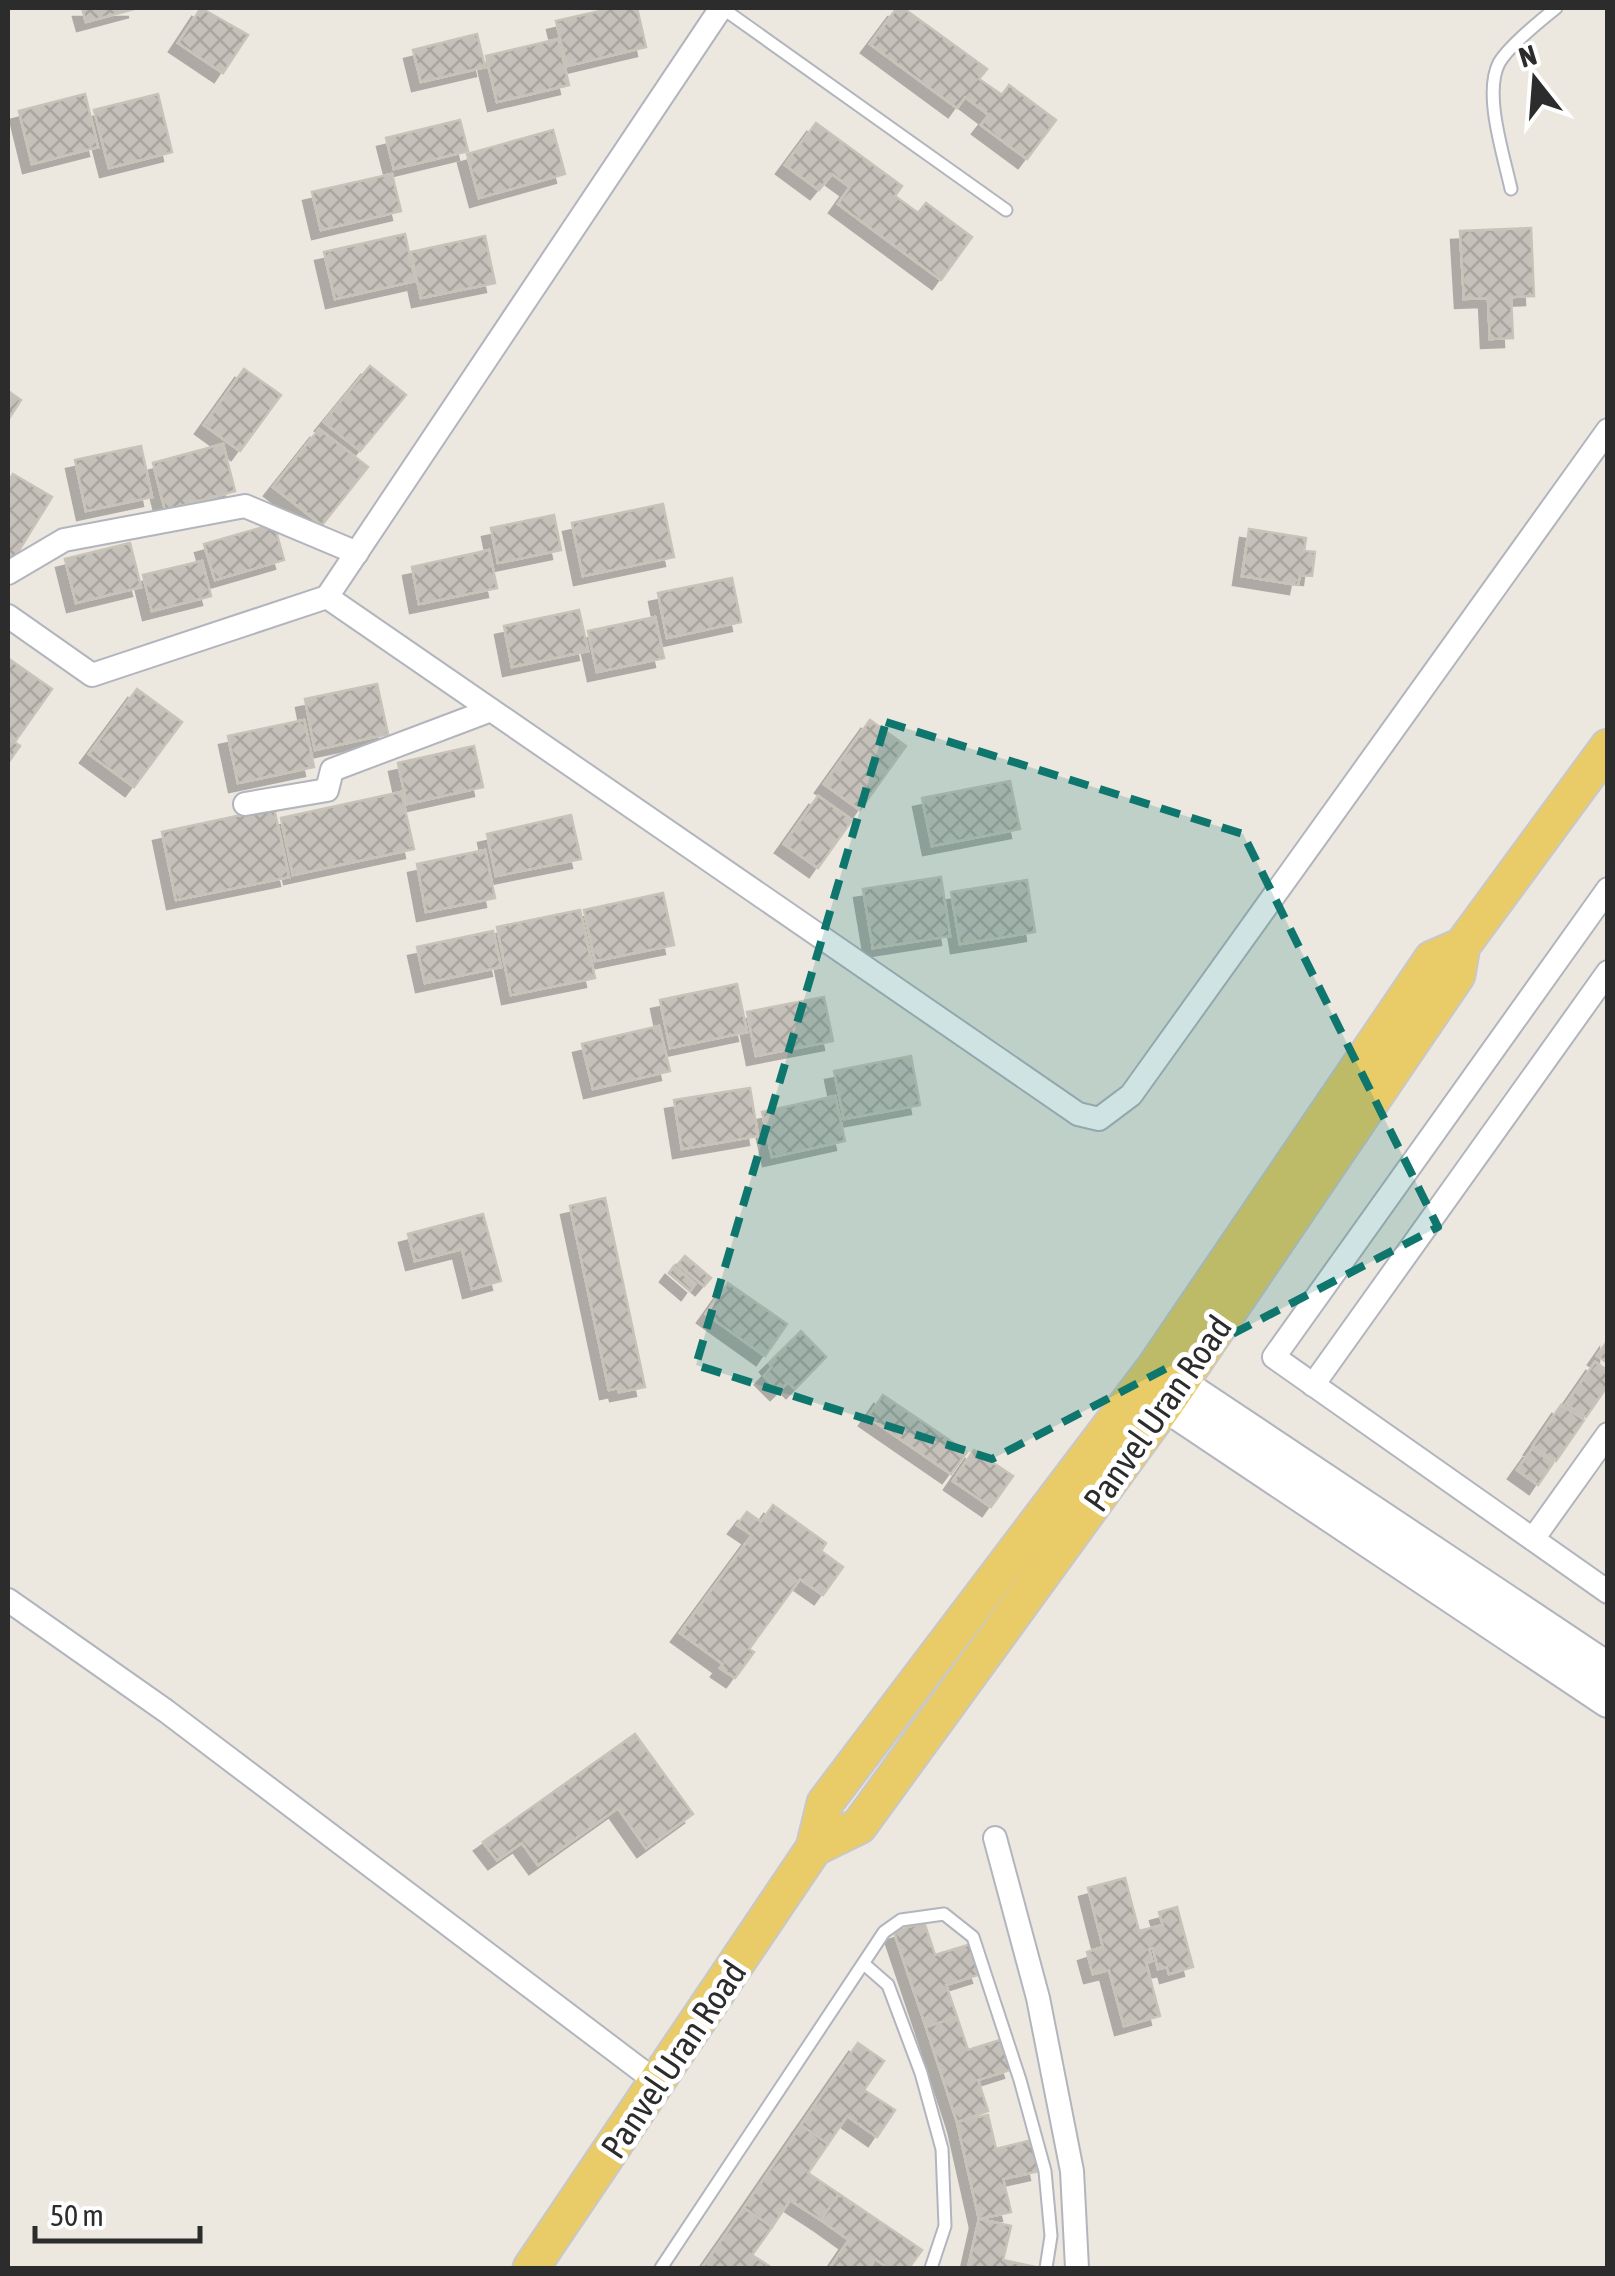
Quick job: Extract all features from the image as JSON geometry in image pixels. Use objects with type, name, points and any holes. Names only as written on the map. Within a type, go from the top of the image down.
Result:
[{"type":"main road","name":"Panvel Uran Road","points":[[531,2268],[814,1848],[825,1803],[1160,1386],[1432,959],[1462,946],[1608,746]]},
{"type":"main road","points":[[1160,1386],[1522,1628],[1608,1702]]},
{"type":"main road","points":[[1522,1628],[1608,1669]]},
{"type":"street","points":[[8,616],[92,675],[327,597],[722,8]]},
{"type":"street","points":[[327,597],[1078,1114],[1098,1119],[1131,1095],[1608,430]]},
{"type":"street","points":[[8,574],[64,540],[245,506],[357,553]]},
{"type":"street","points":[[244,804],[327,790],[332,770],[490,710]]},
{"type":"street","points":[[1608,889],[1274,1358],[1608,1592]]},
{"type":"street","points":[[1313,1385],[1608,972]]},
{"type":"street","points":[[1533,1539],[1608,1434]]},
{"type":"street","points":[[8,1600],[166,1711],[658,2083]]},
{"type":"street","points":[[995,1838],[1038,1998],[1072,2170],[1077,2268]]},
{"type":"lane","points":[[722,8],[1006,210]]},
{"type":"lane","points":[[1511,189],[1493,84],[1500,61],[1556,8]]},
{"type":"lane","points":[[660,2268],[884,1932],[901,1920],[944,1914],[973,1937],[1006,2034],[1045,2170],[1051,2236],[1046,2268]]},
{"type":"lane","points":[[864,1964],[888,1986],[920,2073],[942,2149],[946,2226],[931,2268]]},
{"type":"highlighted area","points":[[886,722],[1243,834],[1438,1227],[992,1459],[696,1365]]},
{"type":"building","points":[[82,8],[138,8],[86,22]]},
{"type":"building","points":[[201,8],[248,35],[223,73],[178,43]]},
{"type":"building","points":[[613,8],[637,8],[646,47],[567,66],[556,21]]},
{"type":"building","points":[[897,8],[903,8],[987,69],[979,79],[1002,95],[1009,85],[1056,120],[1027,159],[981,125],[989,115],[965,97],[957,108],[870,44]]},
{"type":"building","points":[[477,34],[485,67],[421,82],[413,50]]},
{"type":"building","points":[[558,39],[569,85],[497,102],[486,56]]},
{"type":"building","points":[[85,94],[98,147],[32,164],[19,111]]},
{"type":"building","points":[[158,94],[172,152],[109,168],[94,110]]},
{"type":"building","points":[[460,120],[468,151],[394,169],[386,138]]},
{"type":"building","points":[[816,123],[902,186],[895,196],[918,213],[926,203],[972,237],[941,280],[838,204],[850,187],[832,174],[819,190],[785,165]]},
{"type":"building","points":[[553,130],[565,174],[479,198],[467,154]]},
{"type":"building","points":[[392,174],[401,211],[321,230],[312,192]]},
{"type":"building","points":[[1531,228],[1534,296],[1511,297],[1513,338],[1490,339],[1488,298],[1464,299],[1460,231]]},
{"type":"building","points":[[405,234],[415,281],[335,299],[324,252]]},
{"type":"building","points":[[485,236],[495,283],[421,298],[411,252]]},
{"type":"building","points":[[370,366],[406,395],[360,451],[324,422]]},
{"type":"building","points":[[244,369],[281,395],[240,451],[204,425]]},
{"type":"building","points":[[8,391],[21,400],[8,420]]},
{"type":"building","points":[[319,429],[368,467],[322,525],[273,487]]},
{"type":"building","points":[[223,444],[235,491],[165,510],[153,463]]},
{"type":"building","points":[[141,446],[152,497],[86,511],[75,460]]},
{"type":"building","points":[[13,474],[52,497],[13,560],[8,557],[8,483]]},
{"type":"building","points":[[663,504],[674,557],[583,576],[572,523]]},
{"type":"building","points":[[554,515],[561,550],[498,563],[491,528]]},
{"type":"building","points":[[274,524],[284,560],[215,580],[204,544]]},
{"type":"building","points":[[1249,529],[1306,538],[1304,551],[1315,552],[1312,576],[1300,575],[1298,585],[1242,576]]},
{"type":"building","points":[[130,543],[141,587],[76,603],[65,559]]},
{"type":"building","points":[[489,550],[497,588],[419,604],[412,567]]},
{"type":"building","points":[[202,561],[211,596],[152,611],[143,575]]},
{"type":"building","points":[[732,578],[741,622],[667,638],[658,593]]},
{"type":"building","points":[[579,610],[588,651],[512,667],[504,626]]},
{"type":"building","points":[[655,617],[664,658],[597,672],[588,631]]},
{"type":"building","points":[[9,659],[52,689],[16,740],[8,735]]},
{"type":"building","points":[[377,684],[388,734],[315,750],[305,699]]},
{"type":"building","points":[[137,689],[182,722],[134,787],[89,754]]},
{"type":"building","points":[[304,720],[314,767],[238,783],[228,736]]},
{"type":"building","points":[[870,720],[906,746],[860,810],[824,784]]},
{"type":"building","points":[[8,737],[20,746],[8,763]]},
{"type":"building","points":[[474,746],[483,787],[407,804],[398,763]]},
{"type":"building","points":[[1010,781],[1020,829],[932,846],[922,798]]},
{"type":"building","points":[[401,792],[414,849],[293,875],[281,818]]},
{"type":"building","points":[[818,796],[852,820],[818,868],[784,844]]},
{"type":"building","points":[[274,808],[289,877],[176,900],[162,832]]},
{"type":"building","points":[[571,815],[581,859],[496,876],[487,834]]},
{"type":"building","points":[[485,850],[495,898],[426,912],[417,864]]},
{"type":"building","points":[[941,877],[950,936],[873,948],[863,889]]},
{"type":"building","points":[[1027,880],[1035,932],[960,944],[951,892]]},
{"type":"building","points":[[663,893],[674,945],[595,961],[584,910]]},
{"type":"building","points":[[580,910],[595,978],[511,995],[497,927]]},
{"type":"building","points":[[493,931],[501,967],[425,983],[417,947]]},
{"type":"building","points":[[737,984],[747,1032],[670,1048],[660,1000]]},
{"type":"building","points":[[824,997],[833,1041],[756,1056],[747,1012]]},
{"type":"building","points":[[659,1026],[670,1071],[593,1089],[582,1044]]},
{"type":"building","points":[[911,1056],[920,1105],[844,1119],[834,1071]]},
{"type":"building","points":[[750,1088],[758,1136],[682,1149],[674,1100]]},
{"type":"building","points":[[835,1096],[845,1141],[772,1157],[762,1112]]},
{"type":"building","points":[[605,1198],[645,1387],[619,1392],[618,1388],[609,1390],[570,1206]]},
{"type":"building","points":[[483,1214],[501,1281],[472,1289],[462,1249],[415,1261],[408,1234]]},
{"type":"building","points":[[685,1256],[711,1278],[704,1286],[678,1264]]},
{"type":"building","points":[[674,1266],[695,1284],[690,1291],[669,1273]]},
{"type":"building","points":[[728,1283],[787,1324],[765,1356],[706,1314]]},
{"type":"building","points":[[801,1331],[826,1357],[795,1389],[788,1382],[779,1391],[764,1376],[772,1367],[769,1363]]},
{"type":"building","points":[[1608,1340],[1608,1363],[1597,1356]]},
{"type":"building","points":[[1595,1362],[1608,1371],[1608,1385],[1586,1417],[1566,1404]]},
{"type":"building","points":[[883,1395],[967,1452],[951,1474],[868,1417]]},
{"type":"building","points":[[1561,1405],[1584,1420],[1556,1461],[1533,1446]]},
{"type":"building","points":[[1532,1449],[1553,1463],[1538,1485],[1517,1470]]},
{"type":"building","points":[[974,1450],[1013,1476],[991,1507],[953,1481]]},
{"type":"building","points":[[773,1505],[826,1543],[821,1551],[843,1567],[823,1595],[800,1579],[749,1649],[754,1652],[735,1678],[720,1668],[723,1664],[680,1633],[752,1535],[737,1525],[747,1512],[761,1522]]},
{"type":"building","points":[[635,1734],[693,1814],[646,1848],[618,1808],[538,1865],[522,1843],[497,1860],[483,1842]]},
{"type":"building","points":[[1125,1878],[1139,1931],[1163,1925],[1159,1912],[1177,1907],[1193,1967],[1169,1974],[1167,1967],[1158,1969],[1153,1948],[1149,1949],[1152,1961],[1146,1963],[1160,2016],[1124,2026],[1109,1970],[1093,1974],[1087,1952],[1103,1947],[1088,1888]]},
{"type":"building","points":[[924,1922],[935,1955],[971,1944],[981,1974],[946,1985],[957,2017],[926,2027],[894,1932]]},
{"type":"building","points":[[957,2017],[968,2050],[1003,2039],[1013,2069],[978,2080],[988,2111],[957,2122],[926,2027]]},
{"type":"building","points":[[858,2043],[884,2061],[864,2090],[895,2110],[877,2137],[847,2116],[828,2144],[801,2125]]},
{"type":"building","points":[[988,2115],[996,2149],[1032,2140],[1039,2171],[1003,2179],[1011,2212],[979,2219],[957,2122]]},
{"type":"building","points":[[801,2125],[828,2144],[808,2173],[839,2194],[821,2220],[790,2200],[772,2227],[744,2208]]},
{"type":"building","points":[[839,2194],[922,2250],[909,2268],[889,2268],[875,2259],[869,2268],[830,2268],[849,2240],[821,2220]]},
{"type":"building","points":[[744,2208],[772,2227],[752,2255],[772,2268],[702,2268]]},
{"type":"building","points":[[979,2219],[1011,2226],[1003,2260],[1040,2268],[968,2268]]}]
